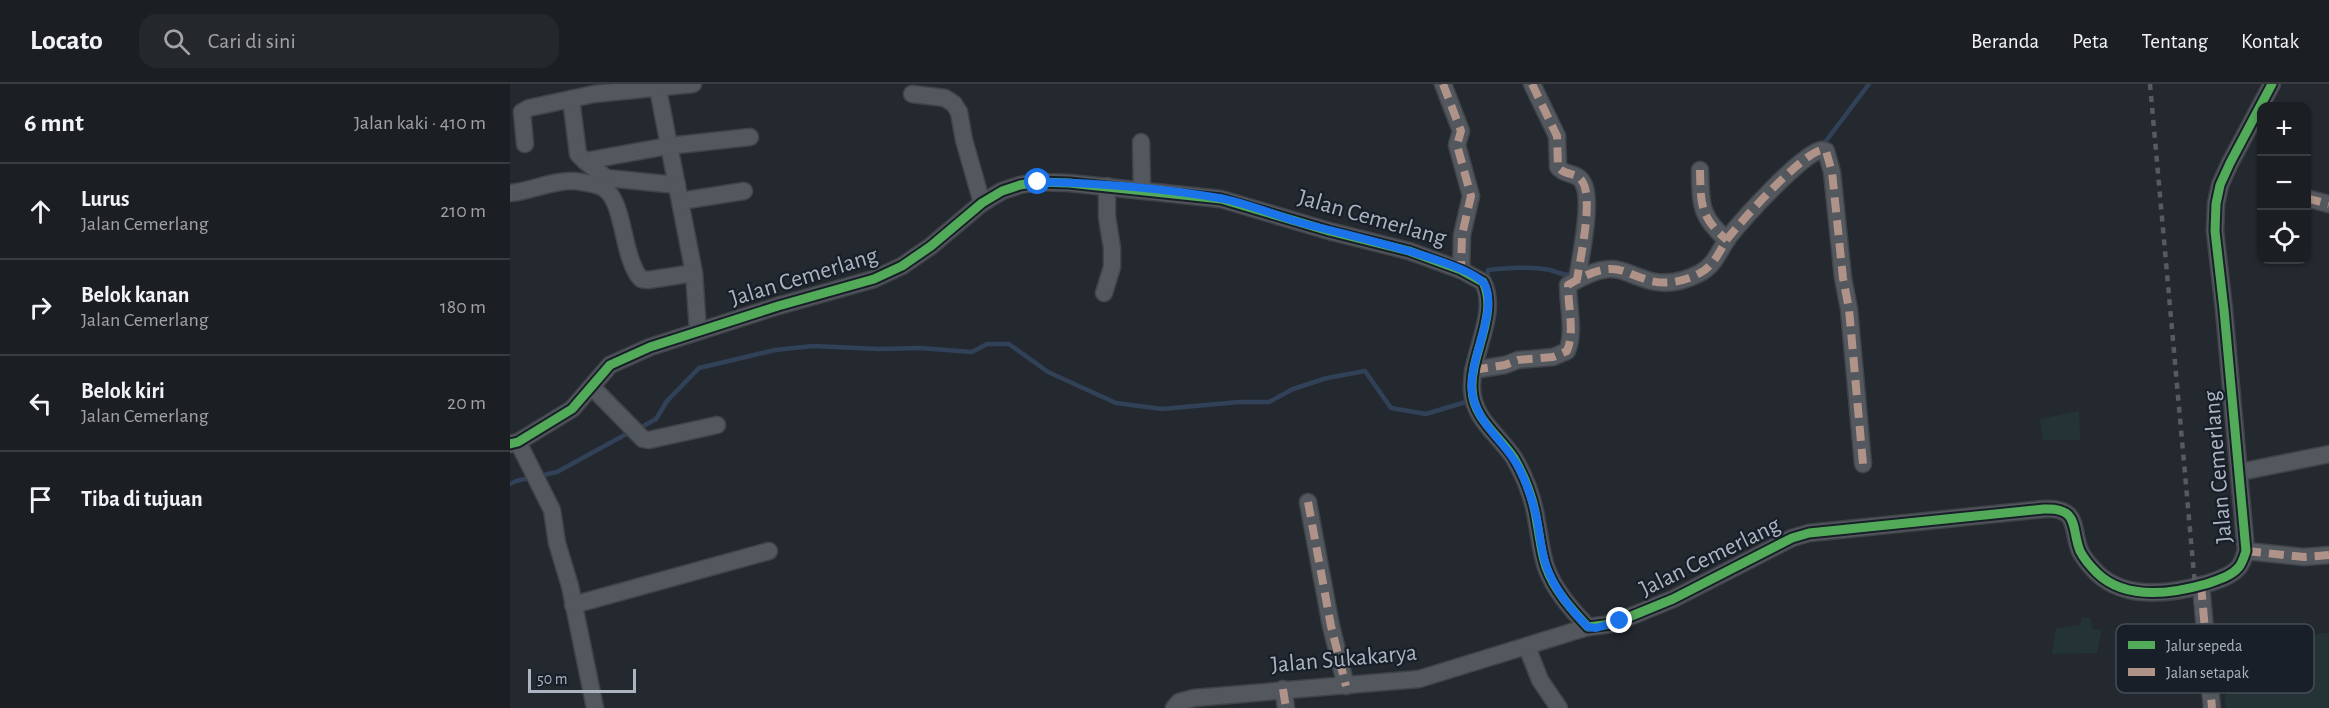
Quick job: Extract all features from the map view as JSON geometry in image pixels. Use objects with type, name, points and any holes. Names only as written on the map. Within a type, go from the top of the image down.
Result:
[{"type":"street","points":[[525,144],[522,112],[528,108],[594,94],[657,85],[693,84]]},
{"type":"street","points":[[1443,84],[1461,131],[1457,145],[1471,196],[1462,235],[1461,270]]},
{"type":"street","points":[[1532,84],[1557,136],[1558,167],[1567,174],[1579,177],[1585,188],[1586,219],[1577,280]]},
{"type":"street","name":"Jalan Cemerlang","points":[[514,443],[572,409],[592,387],[598,376],[610,365],[650,347],[698,331],[874,279],[902,266],[931,246],[982,203],[1002,191],[1038,182],[1107,186],[1221,198],[1329,231],[1409,251],[1461,270],[1483,282],[1489,303],[1473,370],[1473,402],[1480,418],[1513,457],[1524,478],[1537,520],[1547,569],[1558,590],[1588,627],[1596,628],[1620,621],[1673,599],[1792,538],[1809,532],[2044,509],[2054,509],[2070,518],[2075,525],[2077,541],[2085,559],[2099,575],[2122,587],[2158,593],[2201,585],[2228,576],[2239,567],[2246,551],[2215,231],[2216,204],[2220,185],[2272,84]]},
{"type":"street","points":[[657,85],[694,273],[698,331]]},
{"type":"street","points":[[912,94],[945,98],[954,104],[959,112],[966,150],[982,203]]},
{"type":"street","points":[[571,99],[578,154],[606,178],[679,193],[744,191]]},
{"type":"street","points":[[585,162],[668,146],[750,137]]},
{"type":"street","points":[[1140,142],[1142,189]]},
{"type":"street","points":[[1473,370],[1518,360],[1553,357],[1567,351],[1572,339],[1568,285],[1577,280],[1598,271],[1611,269],[1626,271],[1653,282],[1665,283],[1683,280],[1708,267],[1759,201],[1817,150],[1826,151],[1832,172],[1843,278],[1851,319],[1855,399],[1863,464]]},
{"type":"street","points":[[1700,170],[1702,208],[1709,222],[1727,240]]},
{"type":"street","points":[[510,193],[556,182],[574,181],[600,186],[612,196],[629,254],[641,279],[694,273]]},
{"type":"street","points":[[1104,292],[1112,267],[1112,248],[1107,217],[1107,186]]},
{"type":"street","points":[[2311,199],[2328,202]]},
{"type":"street","points":[[592,387],[642,439],[717,425]]},
{"type":"street","points":[[514,443],[552,510],[557,543],[570,586],[595,708]]},
{"type":"street","points":[[2240,472],[2329,454]]},
{"type":"street","points":[[1308,502],[1331,626],[1346,686]]},
{"type":"street","points":[[573,605],[769,551]]},
{"type":"street","points":[[2246,551],[2304,557],[2329,555]]},
{"type":"street","points":[[2201,585],[2204,624]]},
{"type":"street","name":"Jalan Sukakarya","points":[[1174,708],[1179,702],[1194,698],[1283,688],[1346,686],[1419,679],[1588,627]]},
{"type":"street","points":[[1527,647],[1540,680],[1559,708]]},
{"type":"street","points":[[1283,688],[1286,708]]},
{"type":"street","points":[[2211,693],[2212,708]]},
{"type":"shaded area","points":[[2079,411],[2080,440],[2043,440],[2040,419]]},
{"type":"shaded area","points":[[2082,617],[2091,619],[2092,629],[2102,630],[2097,653],[2052,654],[2056,629],[2080,625]]},
{"type":"shaded area","points":[[2329,633],[2329,708],[2226,708],[2225,693],[2314,693],[2314,635]]},
{"type":"waterway","points":[[1821,145],[1869,84]]},
{"type":"waterway","points":[[1487,280],[1488,270],[1535,268],[1564,275],[1573,274]]},
{"type":"waterway","points":[[638,429],[656,419],[667,401],[699,368],[775,350],[813,346],[920,348],[972,352],[987,344],[1009,344],[1048,372],[1116,403],[1162,409],[1239,402],[1269,402],[1293,389],[1327,378],[1365,371],[1391,408],[1426,414],[1469,401]]},
{"type":"waterway","points":[[510,484],[557,472],[630,432]]},
{"type":"railway","points":[[2150,84],[2198,624]]},
{"type":"railway","points":[[2205,693],[2206,708]]},
{"type":"marked path","points":[[1443,84],[1461,131],[1457,145],[1471,196],[1462,235],[1461,270]]},
{"type":"marked path","points":[[1532,84],[1557,136],[1558,167],[1580,178],[1585,189],[1586,214],[1577,280]]},
{"type":"marked path","points":[[1473,370],[1505,365],[1518,360],[1553,357],[1567,351],[1571,336],[1568,285],[1588,274],[1605,269],[1615,269],[1664,283],[1686,279],[1705,270],[1713,262],[1728,238],[1773,188],[1801,162],[1822,150],[1826,151],[1832,172],[1843,278],[1849,309],[1863,464]]},
{"type":"marked path","points":[[1700,170],[1703,209],[1711,224],[1727,240]]},
{"type":"marked path","points":[[2311,199],[2329,204]]},
{"type":"marked path","points":[[1308,502],[1331,626],[1346,686]]},
{"type":"marked path","points":[[2246,551],[2304,557],[2329,555]]},
{"type":"marked path","points":[[2201,585],[2204,624]]},
{"type":"marked path","points":[[1283,689],[1286,708]]},
{"type":"marked path","points":[[2211,693],[2212,708]]},
{"type":"cycle path","points":[[510,444],[518,442],[572,409],[610,365],[650,347],[778,306],[874,279],[902,266],[931,246],[982,203],[1002,191],[1038,182],[1069,183],[1221,199],[1329,231],[1409,251],[1461,270],[1483,282],[1488,307],[1475,362],[1473,400],[1482,418],[1514,458],[1525,481],[1534,506],[1543,556],[1549,575],[1564,599],[1588,627],[1612,624],[1673,599],[1792,538],[1809,533],[2044,509],[2056,509],[2069,516],[2082,554],[2094,570],[2108,582],[2135,591],[2164,592],[2192,588],[2231,574],[2241,564],[2246,551],[2215,231],[2216,204],[2220,185],[2230,163],[2272,84]]},
{"type":"route","points":[[1038,182],[1142,189],[1221,198],[1329,231],[1409,251],[1477,277],[1486,288],[1489,303],[1472,374],[1473,402],[1480,418],[1513,457],[1524,478],[1537,520],[1547,569],[1558,590],[1588,627],[1596,628],[1620,621]]}]
